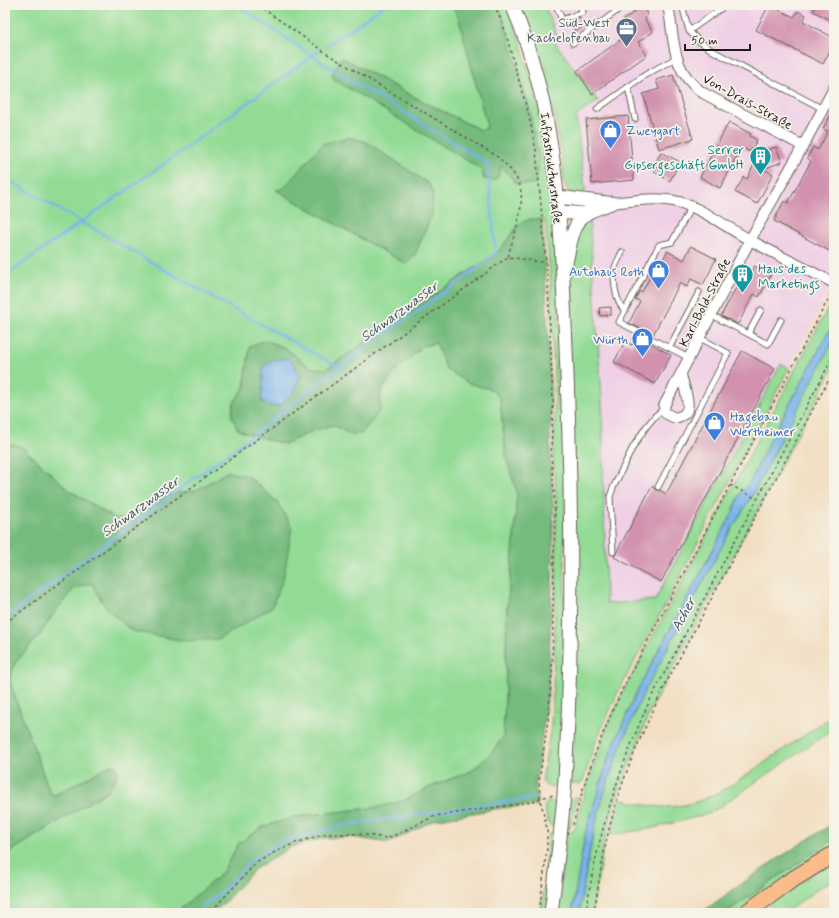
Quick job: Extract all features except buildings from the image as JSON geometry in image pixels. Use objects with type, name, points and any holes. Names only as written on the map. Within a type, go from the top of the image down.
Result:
[{"type":"main road","points":[[746,913],[787,883],[834,854]]},
{"type":"street","name":"Infrastrukturstraße","points":[[512,5],[520,23],[538,81],[552,152],[558,197],[566,336],[570,457],[571,618],[564,794],[551,913]]},
{"type":"street","name":"Von-Drais-Straße","points":[[668,5],[676,58],[683,74],[692,86],[802,146]]},
{"type":"street","name":"Von-Drais-Straße","points":[[750,240],[834,88]]},
{"type":"street","points":[[558,197],[611,203],[660,200],[675,201],[691,207],[750,240],[834,283]]},
{"type":"street","points":[[559,212],[586,214],[611,203]]},
{"type":"street","points":[[563,278],[575,229],[586,214]]},
{"type":"street","name":"Karl-Bold-Straße","points":[[664,409],[664,406],[750,240]]},
{"type":"street","points":[[664,409],[665,413],[675,418],[684,415],[688,410],[681,375]]},
{"type":"lane","points":[[556,5],[562,20],[582,12],[580,5]]},
{"type":"lane","points":[[573,43],[625,5]]},
{"type":"lane","points":[[682,5],[689,31],[700,41],[713,50],[823,109]]},
{"type":"lane","points":[[689,31],[726,5]]},
{"type":"lane","points":[[596,109],[645,75],[676,58]]},
{"type":"lane","points":[[628,87],[635,119]]},
{"type":"lane","points":[[689,358],[619,322],[659,245],[672,242],[691,207]]},
{"type":"lane","points":[[622,252],[614,272],[619,305],[625,311]]},
{"type":"lane","points":[[669,348],[699,292]]},
{"type":"lane","points":[[748,334],[761,310]]},
{"type":"lane","points":[[711,315],[768,344],[781,320]]},
{"type":"lane","points":[[658,487],[728,352],[700,338]]},
{"type":"lane","points":[[613,552],[610,497],[613,488],[633,447],[646,427],[656,415],[664,409]]},
{"type":"path","points":[[5,623],[508,257],[521,206],[521,195],[519,183],[500,159],[329,55],[258,5]]},
{"type":"path","points":[[494,5],[503,24],[529,116],[536,150],[546,263],[553,402],[551,455],[555,505],[552,673],[548,720],[539,782],[540,798],[547,829],[547,848],[539,913]]},
{"type":"path","points":[[508,257],[546,263]]},
{"type":"path","points":[[572,829],[581,791],[607,721],[625,684],[834,289]]},
{"type":"path","points":[[586,913],[592,874],[605,818],[635,734],[650,700],[834,355]]},
{"type":"path","points":[[594,913],[605,846],[613,813],[646,726],[665,685],[834,370]]},
{"type":"path","points":[[730,485],[757,499]]},
{"type":"path","points":[[206,913],[217,905],[256,863],[295,843],[325,834],[358,834],[387,838],[435,816],[532,802],[540,798]]},
{"type":"shaded area","points":[[543,5],[834,5],[834,281],[789,368],[781,364],[655,600],[606,604],[602,399],[589,217],[576,116],[598,101],[556,44],[556,33]]},
{"type":"green space","points":[[5,5],[452,5],[459,18],[487,126],[485,129],[480,130],[403,91],[343,58],[476,166],[482,172],[485,179],[494,180],[498,177],[501,165],[539,159],[527,101],[499,5],[507,5],[520,40],[542,120],[553,200],[565,448],[564,666],[559,781],[557,785],[548,786],[542,781],[551,725],[556,576],[556,494],[553,455],[555,401],[550,273],[545,221],[531,219],[520,223],[499,251],[326,369],[311,368],[285,348],[250,346],[244,388],[233,404],[232,416],[238,430],[285,444],[315,430],[334,425],[349,434],[380,411],[381,391],[396,370],[423,346],[436,343],[468,383],[493,390],[500,399],[506,457],[517,493],[513,554],[507,608],[503,737],[490,755],[471,771],[430,787],[404,804],[294,817],[263,827],[239,843],[222,873],[176,913],[5,913],[5,855],[107,791],[117,777],[117,766],[111,765],[55,795],[50,793],[11,686],[10,678],[15,663],[39,636],[54,613],[74,588],[91,583],[107,609],[278,503],[248,476],[227,472],[195,491],[165,495],[128,519],[114,518],[69,490],[23,448],[11,445],[5,446]],"holes":[[[283,189],[406,264],[276,190]]]},
{"type":"green space","points":[[452,5],[499,5],[528,103],[539,159],[536,181],[533,184],[517,184],[501,166],[498,177],[494,180],[484,179],[482,172],[476,166],[335,80],[332,75],[340,58],[343,58],[410,95],[480,130],[485,129],[487,126],[459,19]]},
{"type":"green space","points":[[518,5],[544,5],[556,33],[556,44],[598,101],[576,116],[586,197],[571,193],[566,188],[555,119],[546,86]]},
{"type":"green space","points":[[349,137],[367,142],[429,184],[433,193],[432,215],[414,257],[406,264],[276,190],[283,189],[322,144]]},
{"type":"green space","points":[[589,217],[602,399],[606,604],[655,600],[781,364],[789,368],[618,692],[596,741],[583,781],[580,784],[569,783],[568,277],[575,237]]},
{"type":"green space","points":[[531,219],[542,220],[551,402],[550,454],[553,502],[553,554],[548,692],[535,786],[538,805],[501,808],[434,820],[389,843],[352,837],[325,838],[291,847],[255,869],[214,913],[176,913],[222,873],[239,843],[263,827],[294,817],[379,807],[403,801],[430,787],[471,771],[490,755],[503,737],[507,608],[513,554],[517,493],[506,457],[500,399],[493,390],[468,383],[446,369],[436,343],[423,346],[396,370],[381,391],[380,411],[361,434],[349,434],[334,425],[315,430],[285,444],[238,430],[232,417],[233,404],[244,388],[250,346],[265,340],[285,348],[311,368],[326,369],[499,251],[520,223]],"holes":[[[263,367],[270,406],[261,401]]]},
{"type":"green space","points":[[834,297],[834,322],[768,444],[750,482],[740,494],[732,514],[638,689],[607,762],[585,834],[572,913],[556,913],[566,834],[575,829],[579,810],[607,727],[622,694]]},
{"type":"green space","points":[[834,339],[834,367],[650,711],[615,802],[604,844],[592,913],[579,913],[599,809],[616,758],[644,692],[727,537],[754,492]]},
{"type":"green space","points":[[13,444],[23,448],[69,490],[114,518],[128,519],[165,495],[195,491],[227,472],[248,476],[278,503],[292,527],[284,576],[272,607],[219,639],[185,641],[132,631],[107,609],[91,583],[74,588],[54,613],[39,636],[15,663],[10,678],[11,686],[50,793],[55,795],[111,765],[117,766],[117,777],[107,791],[5,855],[5,446]]},
{"type":"green space","points":[[834,715],[834,729],[708,814],[649,829],[610,835],[620,799],[650,806],[662,807],[697,802],[735,783]]},
{"type":"green space","points":[[575,796],[577,797],[571,824],[570,827],[566,828],[569,801]]},
{"type":"green space","points":[[551,802],[554,803],[556,807],[554,826],[549,825],[544,807],[546,804]]},
{"type":"green space","points":[[834,823],[834,839],[725,913],[701,913],[766,866]]},
{"type":"green space","points":[[554,833],[547,913],[541,913],[549,834]]},
{"type":"green space","points":[[834,839],[834,847],[796,871],[736,913],[725,913]]},
{"type":"green space","points":[[834,859],[834,879],[785,913],[774,913],[772,907],[767,905]]},
{"type":"water","name":"Acher","points":[[834,322],[834,339],[754,492],[727,537],[644,692],[616,758],[599,809],[590,848],[579,913],[572,913],[585,834],[607,762],[638,689],[732,514],[740,494],[750,482],[768,444]]},
{"type":"water","points":[[287,358],[294,364],[300,376],[294,392],[280,406],[270,406],[261,400],[263,367],[272,360]]},
{"type":"waterway","name":"Schwarzwasser","points":[[5,618],[249,438],[339,367],[464,278],[496,253],[487,163],[329,67],[237,5]]},
{"type":"waterway","points":[[325,47],[385,5]]},
{"type":"waterway","points":[[5,276],[158,168],[319,51]]},
{"type":"waterway","points":[[5,178],[212,297],[339,367]]},
{"type":"waterway","points":[[195,913],[220,893],[250,862],[284,841],[338,826],[532,798]]},
{"type":"place","name":"Süd-West Kachelofenbau","points":[[626,48]]},
{"type":"place","name":"Zweygart","points":[[610,150]]},
{"type":"place","name":"Serrer Gipsergeschäft GmbH","points":[[760,176]]},
{"type":"place","name":"Autohaus Roth","points":[[659,290]]},
{"type":"place","name":"Haus des Marketings","points":[[742,294]]},
{"type":"place","name":"Würth","points":[[643,358]]},
{"type":"place","name":"Hagebau Wertheimer","points":[[714,442]]}]
